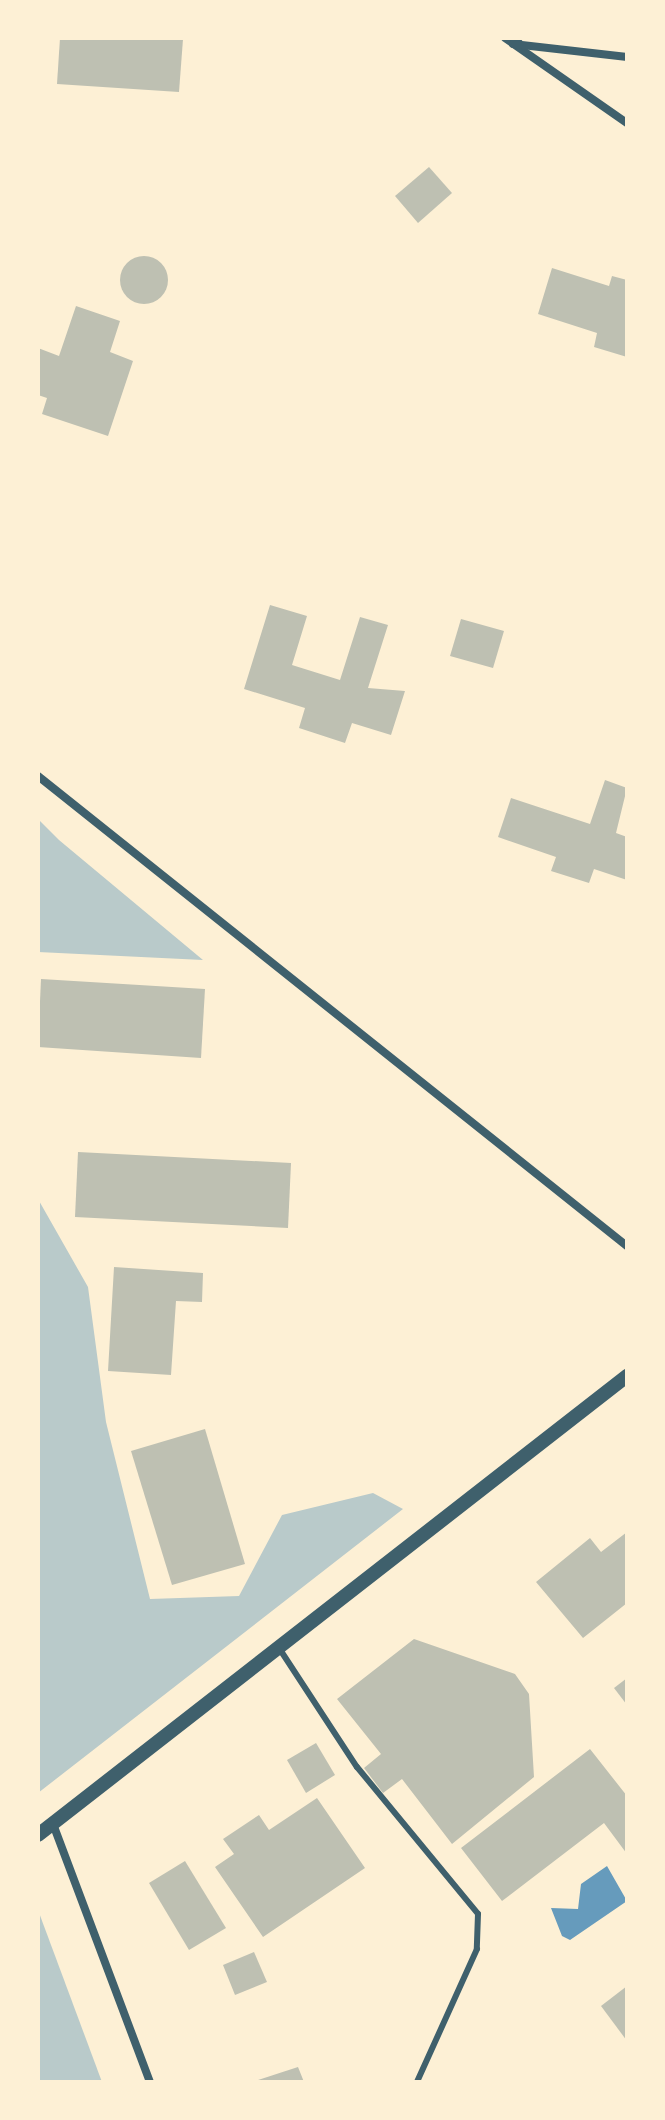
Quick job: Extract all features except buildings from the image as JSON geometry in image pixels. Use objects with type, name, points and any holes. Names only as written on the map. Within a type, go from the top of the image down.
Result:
[{"type":"street","points":[[505,38],[627,57]]},
{"type":"street","points":[[516,41],[627,123]]},
{"type":"street","points":[[38,776],[627,1246]]},
{"type":"street","points":[[38,1835],[627,1376]]},
{"type":"street","points":[[53,1824],[150,2082]]},
{"type":"lane","points":[[279,1648],[357,1767],[478,1914],[477,1949],[417,2082]]},
{"type":"shaded area","points":[[38,819],[59,840],[203,960],[38,952]]},
{"type":"shaded area","points":[[38,1199],[88,1287],[106,1422],[150,1599],[239,1596],[282,1515],[373,1493],[403,1509],[38,1793]]},
{"type":"shaded area","points":[[38,1910],[102,2082],[38,2082]]},
{"type":"water","points":[[607,1866],[627,1901],[570,1940],[562,1936],[551,1908],[578,1909],[581,1884]]}]
